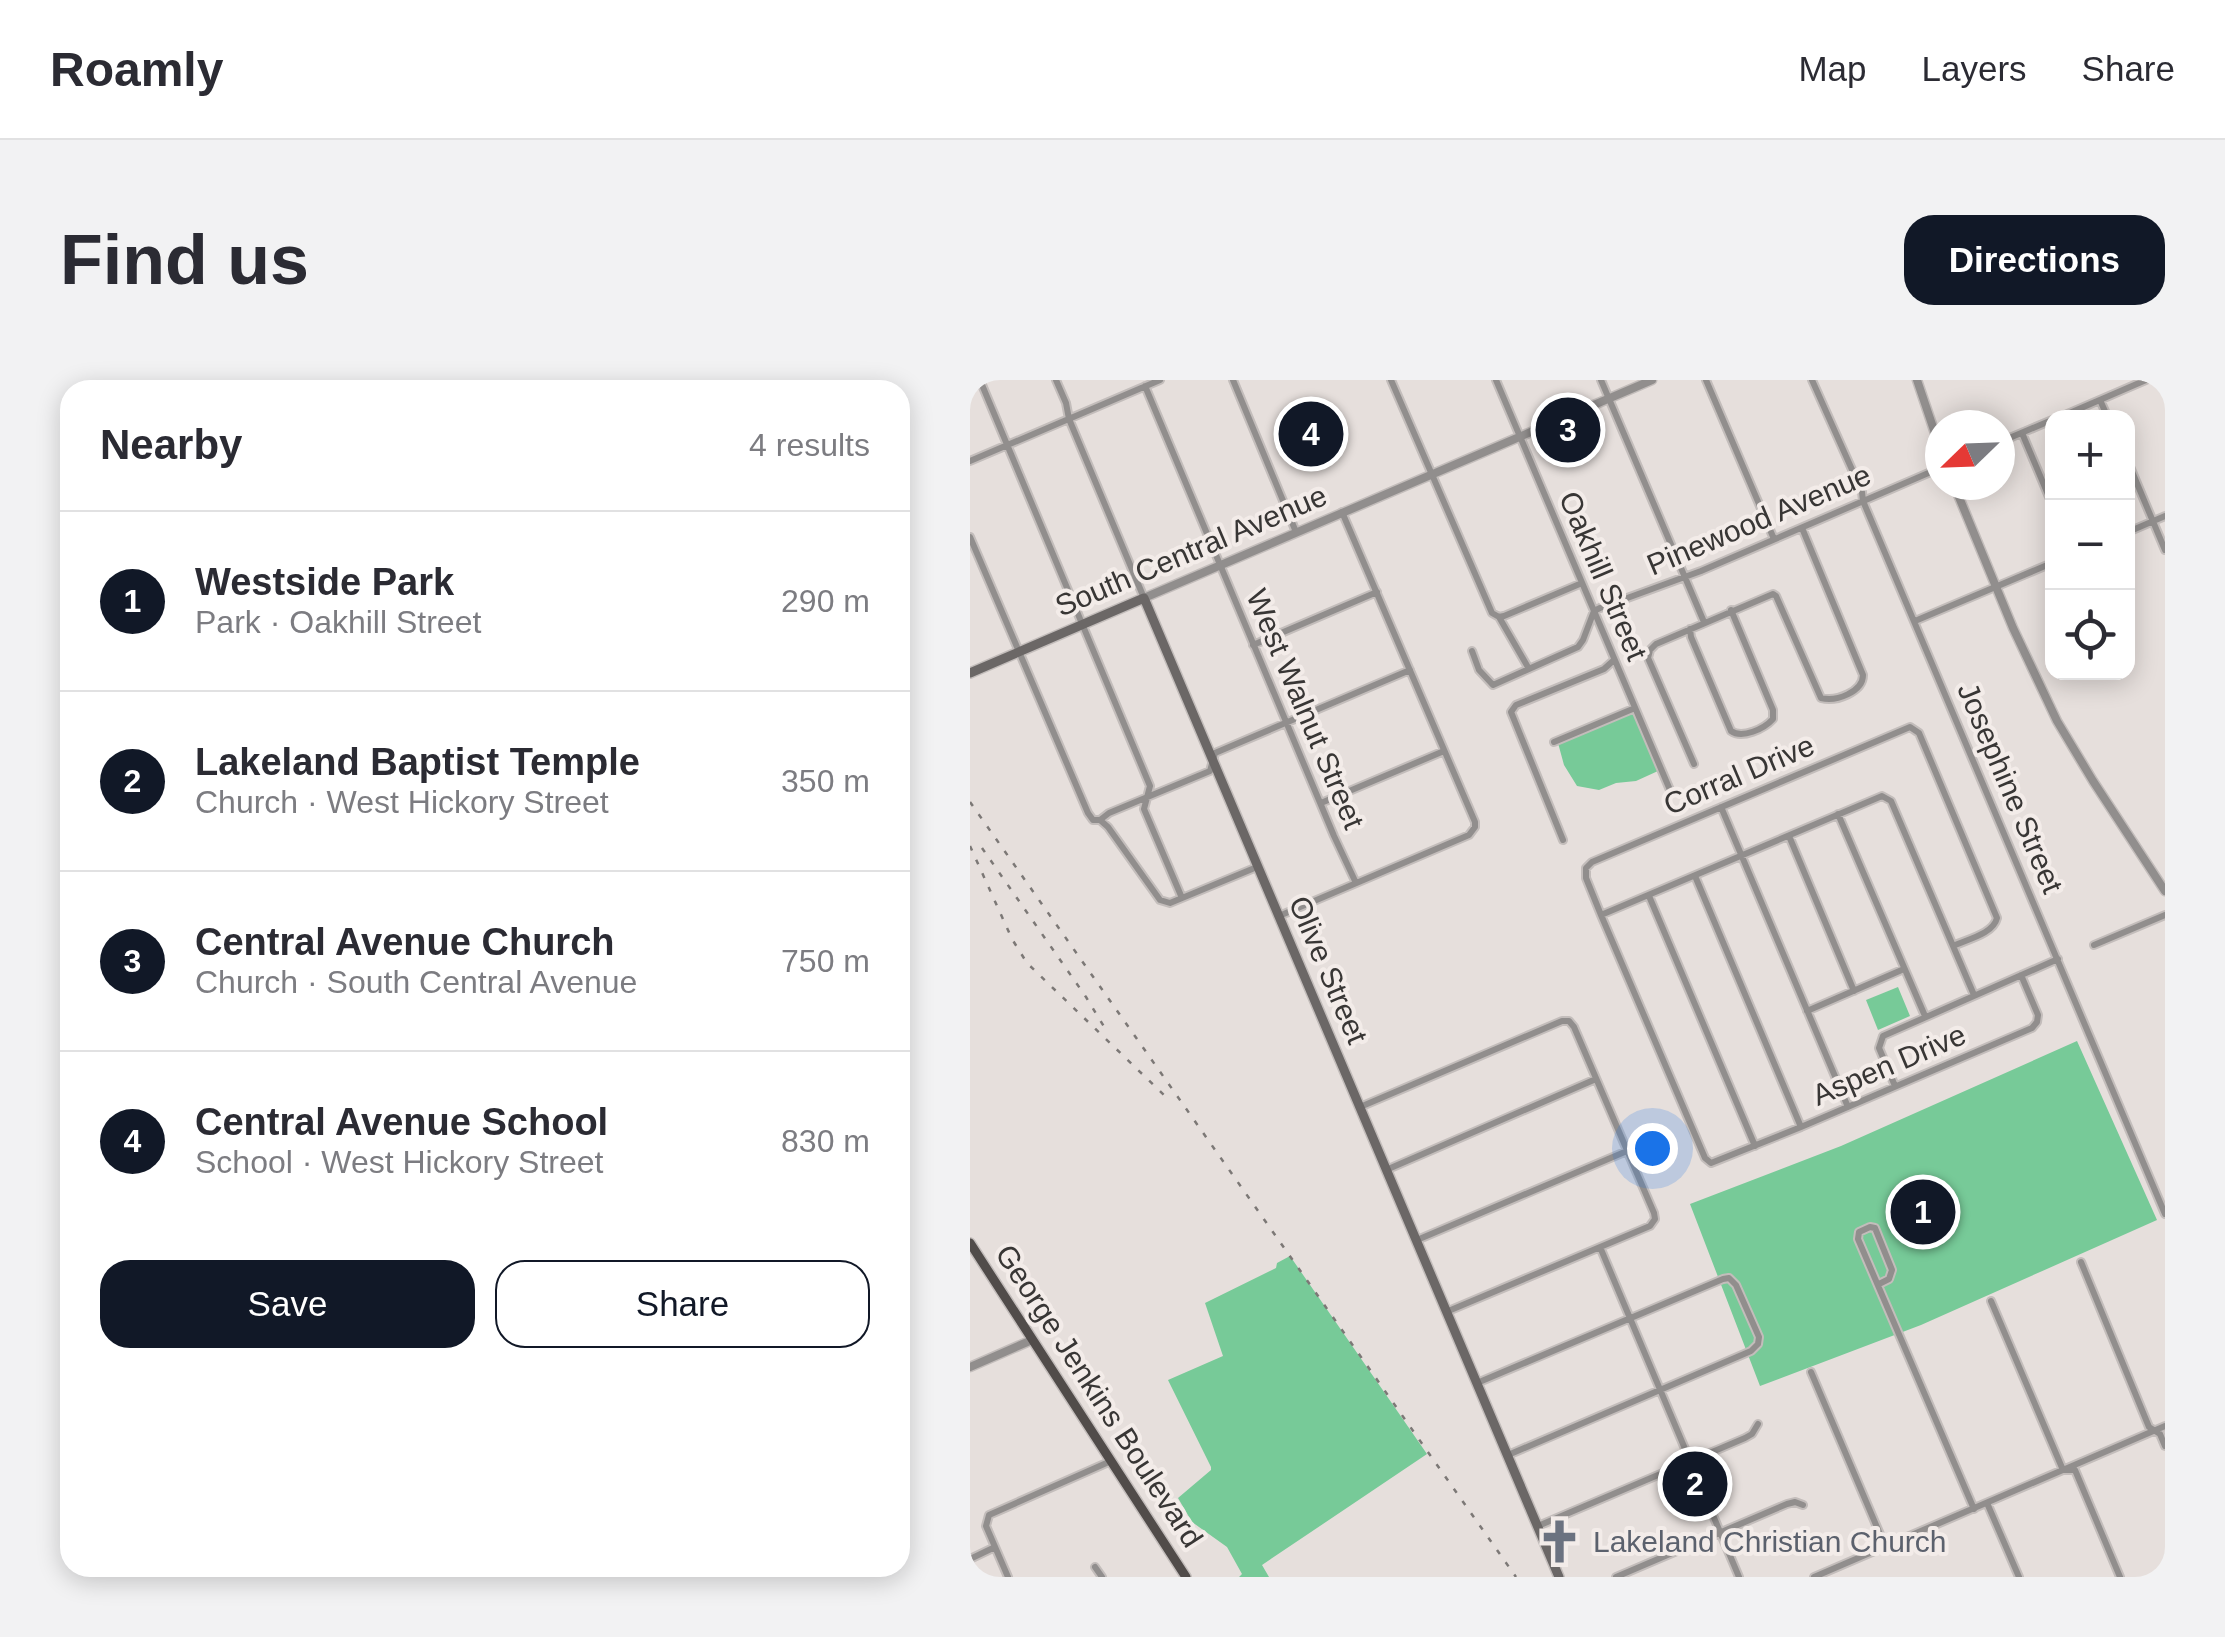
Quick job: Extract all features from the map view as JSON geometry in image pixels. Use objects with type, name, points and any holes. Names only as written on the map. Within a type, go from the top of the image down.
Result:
[{"type":"main road","name":"South Central Avenue","points":[[970,672],[1144,598]]},
{"type":"main road","name":"Olive Street","points":[[1144,598],[1560,1577]]},
{"type":"main road","name":"George Jenkins Boulevard","points":[[970,1242],[1186,1577]]},
{"type":"street","points":[[980,380],[1150,786],[1144,809],[1182,898]]},
{"type":"street","name":"Olive Street","points":[[1056,380],[1068,420],[1144,598]]},
{"type":"street","points":[[970,461],[1160,380]]},
{"type":"street","points":[[1232,380],[1296,532]]},
{"type":"street","points":[[1391,380],[1490,611],[1499,617],[1529,669]]},
{"type":"street","name":"Oakhill Street","points":[[1496,380],[1670,790]]},
{"type":"street","points":[[1601,380],[1704,622]]},
{"type":"street","name":"South Central Avenue","points":[[1144,598],[1652,380]]},
{"type":"street","points":[[1706,380],[1774,539]]},
{"type":"street","name":"Josephine Street","points":[[1812,380],[2165,1214]]},
{"type":"street","points":[[1917,380],[1927,410]]},
{"type":"street","points":[[2076,410],[2146,380]]},
{"type":"street","name":"West Walnut Street","points":[[1144,386],[1356,882]]},
{"type":"street","points":[[2100,400],[2104,410]]},
{"type":"street","points":[[2015,436],[2045,423]]},
{"type":"street","points":[[2022,433],[2050,500]]},
{"type":"street","name":"Pinewood Avenue","points":[[1594,611],[1685,577],[1925,474]]},
{"type":"street","points":[[2135,479],[2165,550]]},
{"type":"street","points":[[1960,500],[2058,721],[2165,891]]},
{"type":"street","points":[[1278,916],[1472,832],[1475,822],[1342,512]]},
{"type":"street","points":[[2135,529],[2165,516]]},
{"type":"street","points":[[1694,764],[1648,658],[1652,646],[1773,594],[1818,694],[1825,700],[1861,686],[1863,675],[1802,528]]},
{"type":"street","points":[[970,536],[972,550],[1093,820],[1210,771],[1215,753],[1410,670]]},
{"type":"street","points":[[1915,621],[2045,566]]},
{"type":"street","points":[[1499,617],[1582,583]]},
{"type":"street","points":[[1253,645],[1377,592]]},
{"type":"street","points":[[1690,629],[1733,733],[1742,735],[1768,724],[1773,719],[1773,710],[1731,610]]},
{"type":"street","points":[[1472,652],[1479,670],[1493,685],[1578,647],[1594,611]]},
{"type":"street","points":[[1563,840],[1511,712],[1516,705],[1604,669],[1614,660]]},
{"type":"street","points":[[1554,742],[1635,708]]},
{"type":"street","name":"Corral Drive","points":[[1602,915],[1586,878],[1586,868],[1592,862],[1912,728],[1919,733],[1997,918],[1991,929],[1953,946]]},
{"type":"street","points":[[1321,803],[1445,750]]},
{"type":"street","points":[[1602,915],[1876,797],[1885,797],[1891,801],[1974,995]]},
{"type":"street","points":[[1721,807],[1848,1107]]},
{"type":"street","points":[[1838,814],[1924,1016]]},
{"type":"street","points":[[1100,820],[1166,903],[1257,867]]},
{"type":"street","points":[[1789,836],[1854,991]]},
{"type":"street","points":[[1695,876],[1801,1127]]},
{"type":"street","points":[[1649,896],[1754,1146]]},
{"type":"street","name":"Aspen Drive","points":[[1602,915],[1705,1158],[1715,1163],[2036,1026],[2038,1015],[2021,975]]},
{"type":"street","points":[[2094,945],[2165,916]]},
{"type":"street","points":[[1895,1086],[1879,1048],[1880,1040],[1924,1016],[2058,959]]},
{"type":"street","points":[[1807,1011],[1904,969]]},
{"type":"street","points":[[1360,1107],[1562,1021],[1572,1024],[1654,1214],[1650,1226],[1446,1312]]},
{"type":"street","points":[[1386,1170],[1596,1080]]},
{"type":"street","points":[[1417,1240],[1627,1151]]},
{"type":"street","points":[[1879,1284],[1889,1279],[1892,1270],[1875,1228],[1870,1227],[1859,1232],[1858,1239],[1974,1509]]},
{"type":"street","points":[[1600,1247],[1739,1577]]},
{"type":"street","points":[[2080,1262],[2149,1427],[2160,1434],[2165,1446]]},
{"type":"street","points":[[1477,1384],[1723,1279],[1730,1278],[1736,1285],[1759,1338],[1752,1350],[1508,1455]]},
{"type":"street","points":[[1991,1302],[2064,1470]]},
{"type":"street","points":[[970,1367],[1032,1340]]},
{"type":"street","points":[[1811,1372],[1885,1546]]},
{"type":"street","points":[[1538,1526],[1744,1438],[1758,1424]]},
{"type":"street","points":[[1814,1577],[2165,1426]]},
{"type":"street","points":[[1008,1577],[986,1519],[1111,1461]]},
{"type":"street","points":[[2064,1470],[2074,1470],[2120,1577]]},
{"type":"street","points":[[1987,1503],[2019,1577]]},
{"type":"street","points":[[1616,1577],[1787,1504],[1803,1506]]},
{"type":"street","points":[[970,1558],[995,1547]]},
{"type":"street","points":[[1096,1567],[1102,1577]]},
{"type":"green space","points":[[1633,712],[1658,771],[1599,790],[1577,786],[1564,765],[1558,743]]},
{"type":"green space","points":[[1898,987],[1910,1016],[1878,1030],[1866,1000]]},
{"type":"green space","points":[[2077,1041],[2157,1220],[1921,1325],[1760,1386],[1690,1204],[1841,1146]]},
{"type":"green space","points":[[1290,1256],[1427,1454],[1262,1565],[1269,1577],[1239,1577],[1242,1574],[1227,1547],[1192,1522],[1178,1498],[1211,1467],[1168,1380],[1223,1356],[1205,1303],[1276,1268],[1277,1263]]},
{"type":"railway","points":[[970,802],[1516,1577]]},
{"type":"railway","points":[[970,846],[1027,963],[1164,1095]]},
{"type":"railway","points":[[982,848],[1106,1030]]},
{"type":"place","name":"Central Avenue Church","points":[[1568,430]]},
{"type":"place","name":"Central Avenue School","points":[[1311,434]]},
{"type":"place","name":"Westside Park","points":[[1923,1212]]},
{"type":"place","name":"Lakeland Baptist Temple","points":[[1695,1484]]},
{"type":"place","name":"Lakeland Christian Church","points":[[1560,1542]]}]
